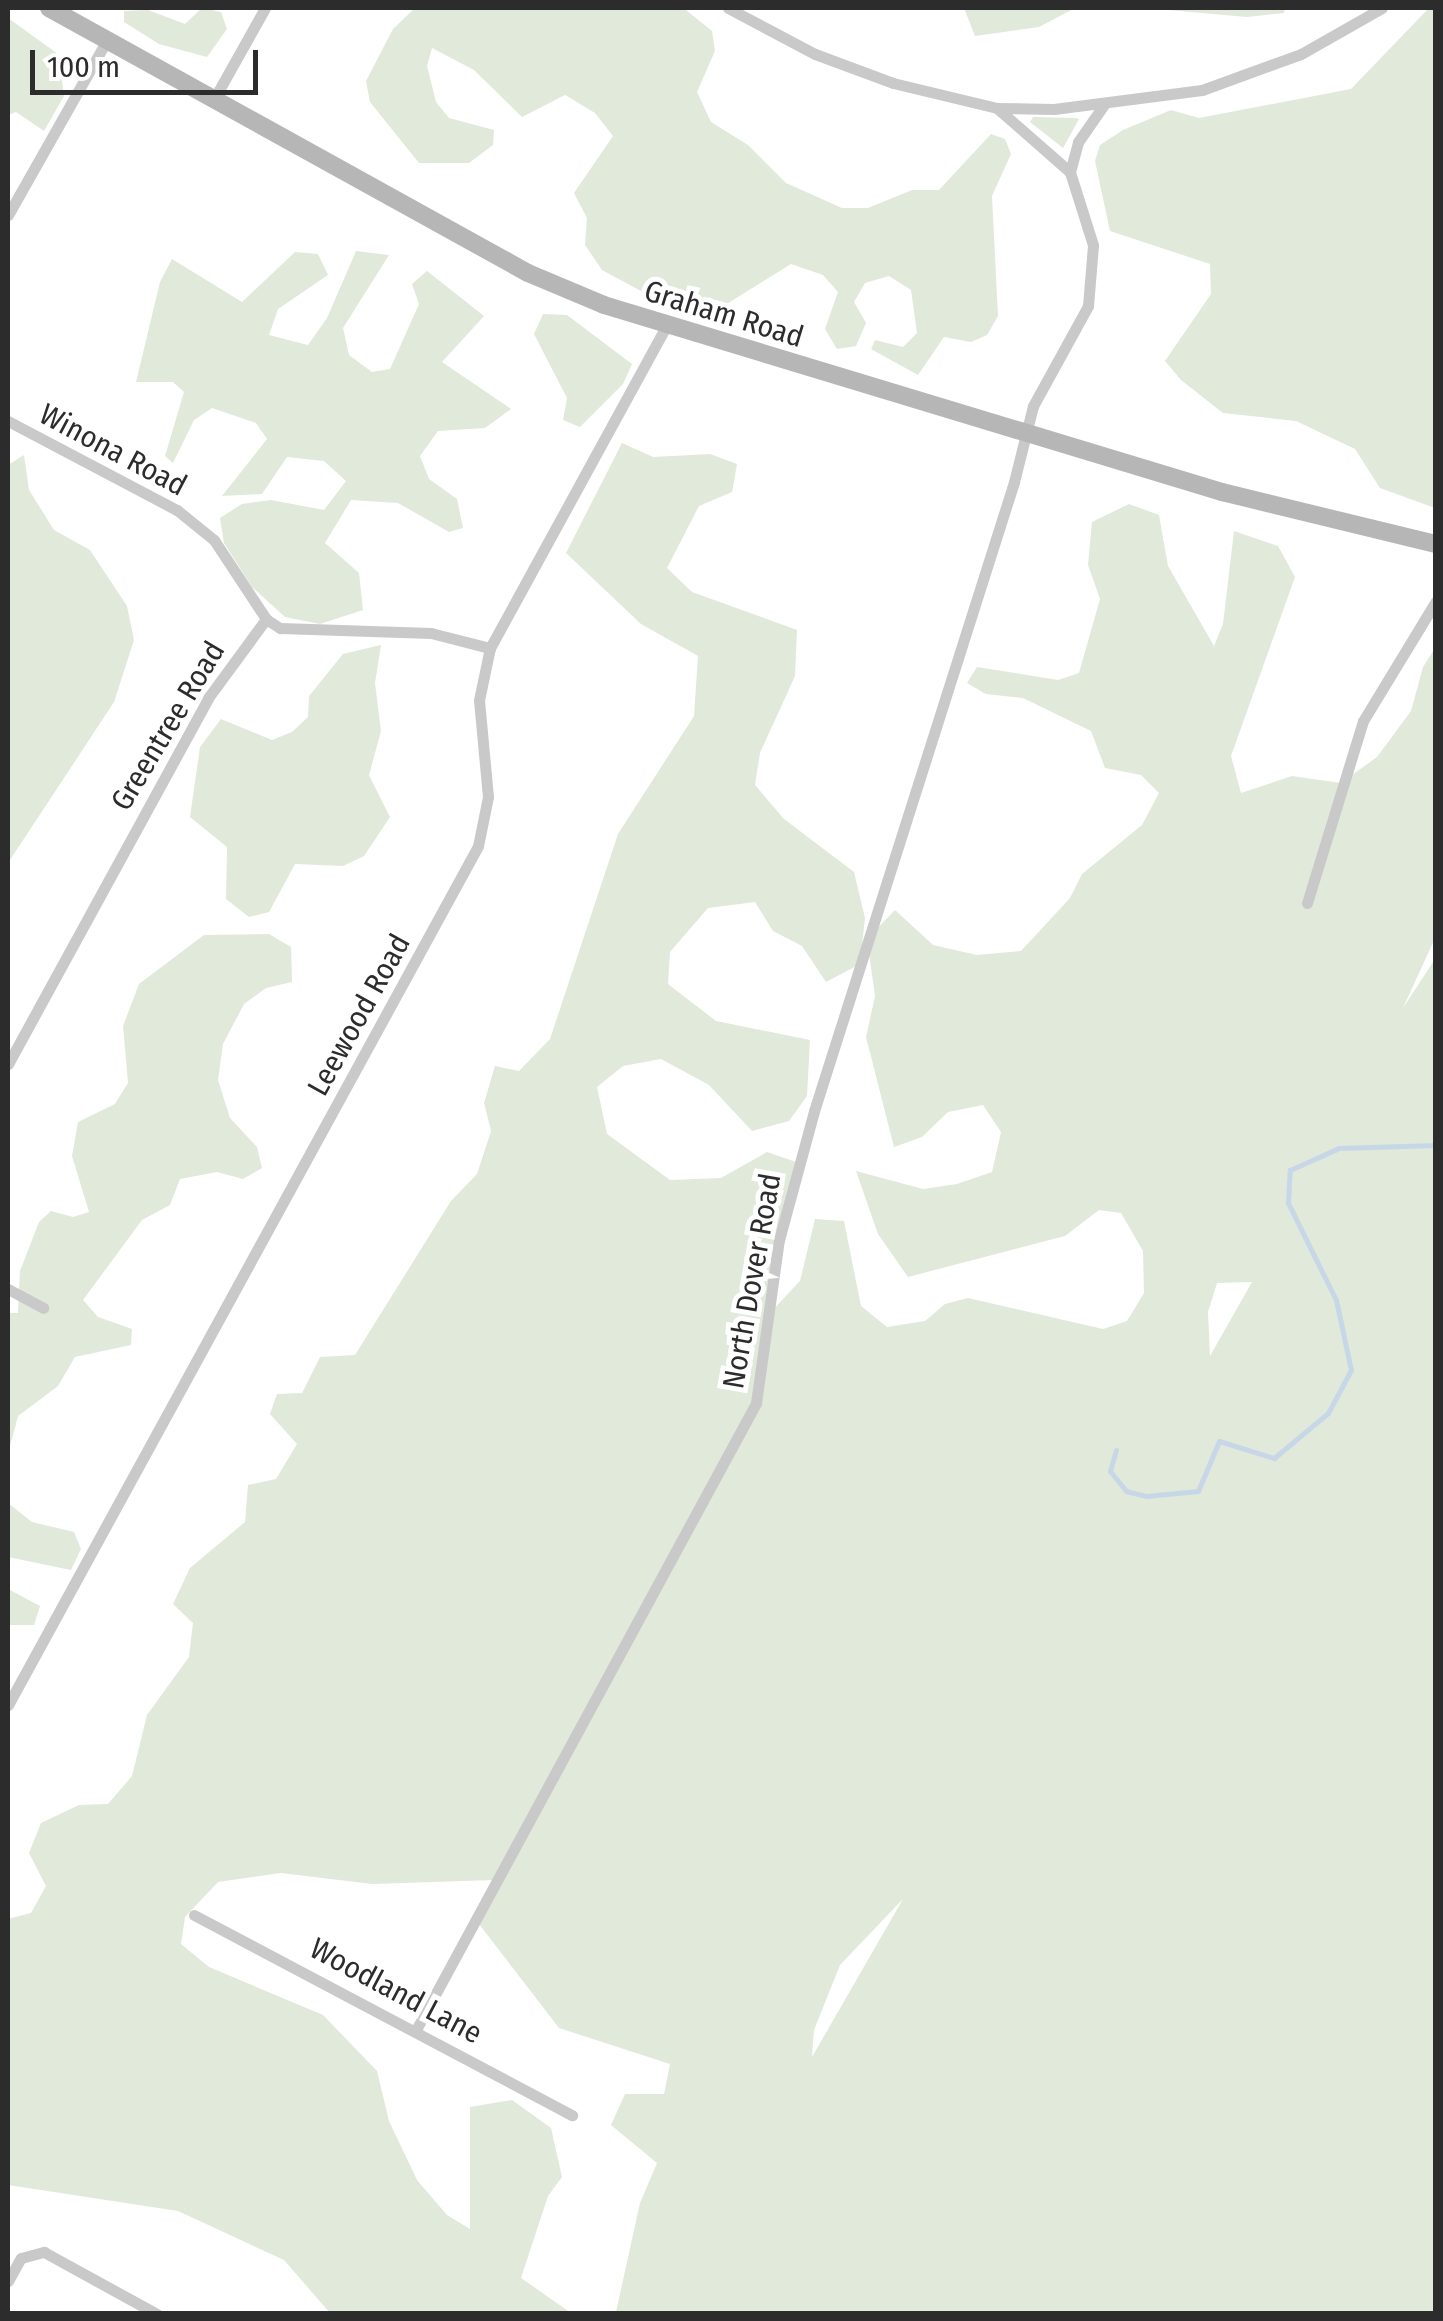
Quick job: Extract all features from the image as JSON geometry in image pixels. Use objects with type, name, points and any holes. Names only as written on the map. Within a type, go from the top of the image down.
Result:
[{"type":"main road","name":"Graham Road","points":[[49,8],[528,273],[667,325],[1222,492],[1436,544]]},
{"type":"street","points":[[214,100],[265,8]]},
{"type":"street","points":[[728,8],[859,72],[997,108],[1103,106],[1202,90],[1267,69],[1382,8]]},
{"type":"street","points":[[9,210],[106,42]]},
{"type":"street","points":[[997,108],[1070,172],[1078,142],[1103,106]]},
{"type":"street","name":"North Dover Road","points":[[417,2028],[756,1402],[779,1240],[797,1169],[1037,394],[1075,338],[1091,290],[1090,232],[1070,172]]},
{"type":"street","name":"Leewood Road","points":[[8,1705],[478,846],[488,796],[479,700],[490,648],[667,325]]},
{"type":"street","name":"Winona Road","points":[[8,421],[177,510],[222,550],[266,619]]},
{"type":"street","points":[[1307,903],[1363,721],[1436,601]]},
{"type":"street","points":[[266,619],[297,633],[431,632],[490,648]]},
{"type":"street","name":"Greentree Road","points":[[8,1064],[208,698],[266,619]]},
{"type":"street","points":[[8,1289],[44,1308]]},
{"type":"street","name":"Woodland Lane","points":[[194,1915],[417,2028],[572,2115]]},
{"type":"street","points":[[8,2281],[22,2258],[34,2252],[50,2254],[157,2314]]},
{"type":"green space","points":[[202,8],[221,12],[227,29],[207,57],[159,44],[124,22],[124,11],[148,10],[185,24]]},
{"type":"green space","points":[[415,8],[686,10],[712,31],[715,51],[697,92],[711,122],[748,145],[786,183],[842,208],[868,208],[912,190],[939,190],[991,134],[1005,139],[1011,154],[992,196],[998,316],[987,335],[971,342],[944,337],[918,375],[871,349],[875,340],[903,347],[917,333],[911,290],[889,276],[865,283],[854,302],[866,323],[856,346],[837,349],[825,329],[838,292],[823,275],[791,264],[709,315],[665,304],[602,270],[585,245],[587,218],[574,193],[613,136],[595,113],[565,95],[522,117],[474,70],[432,48],[427,66],[436,102],[449,118],[494,130],[493,145],[469,163],[419,163],[370,102],[366,81],[393,29]]},
{"type":"green space","points":[[964,8],[1075,8],[1039,27],[975,36]]},
{"type":"green space","points":[[1146,8],[1285,8],[1284,13],[1247,17]]},
{"type":"green space","points":[[1429,8],[1436,8],[1435,508],[1380,488],[1355,449],[1296,421],[1223,413],[1181,380],[1165,361],[1211,294],[1210,264],[1110,231],[1095,161],[1100,145],[1123,130],[1171,110],[1199,118],[1351,89]]},
{"type":"green space","points":[[8,18],[58,54],[64,96],[44,131],[16,112],[8,115]]},
{"type":"green space","points":[[1033,117],[1079,119],[1063,148],[1030,122]]},
{"type":"green space","points":[[356,251],[389,255],[343,328],[349,355],[372,372],[390,369],[419,304],[412,284],[427,271],[484,316],[442,362],[511,409],[485,428],[438,431],[420,456],[429,479],[457,499],[463,528],[449,532],[398,503],[351,500],[325,543],[359,573],[363,610],[320,624],[285,617],[252,587],[224,543],[220,518],[242,504],[271,500],[324,510],[346,481],[324,461],[287,457],[262,494],[222,496],[267,439],[256,423],[212,408],[194,420],[173,463],[165,456],[184,392],[173,382],[136,382],[160,282],[172,259],[242,302],[295,252],[318,254],[328,275],[278,309],[269,335],[308,345],[327,318]]},
{"type":"green space","points":[[543,314],[567,315],[632,364],[623,384],[580,427],[563,420],[567,398],[534,334]]},
{"type":"green space","points":[[622,443],[653,457],[710,454],[737,464],[732,492],[699,506],[667,568],[692,592],[797,630],[795,676],[760,753],[755,785],[784,819],[854,872],[865,918],[860,964],[826,982],[802,946],[773,931],[755,902],[708,908],[670,952],[668,984],[716,1021],[810,1040],[807,1096],[789,1121],[752,1131],[709,1085],[661,1059],[623,1066],[597,1087],[607,1134],[670,1180],[721,1178],[767,1152],[799,1163],[769,1314],[800,1281],[815,1219],[844,1221],[861,1306],[887,1327],[925,1321],[945,1304],[968,1298],[1103,1329],[1127,1321],[1144,1293],[1143,1251],[1121,1213],[1099,1210],[1065,1236],[908,1277],[878,1234],[856,1171],[923,1189],[957,1184],[992,1172],[1001,1132],[983,1105],[948,1112],[922,1137],[894,1147],[866,1037],[875,996],[867,939],[895,910],[933,945],[977,955],[1021,951],[1070,898],[1082,874],[1142,825],[1159,793],[1141,775],[1105,768],[1091,731],[1023,698],[986,694],[967,683],[977,667],[1058,680],[1079,673],[1100,599],[1088,565],[1092,522],[1129,504],[1159,515],[1168,566],[1214,646],[1223,624],[1234,531],[1278,546],[1295,577],[1231,756],[1241,793],[1292,776],[1341,783],[1377,757],[1411,711],[1423,667],[1435,648],[1435,938],[1403,1008],[1435,959],[1435,2313],[571,2313],[330,2313],[284,2260],[178,2211],[8,2185],[8,1919],[31,1913],[46,1886],[29,1853],[41,1823],[79,1805],[108,1804],[132,1776],[147,1715],[189,1657],[193,1623],[173,1604],[190,1568],[245,1522],[248,1485],[276,1479],[297,1444],[270,1414],[277,1394],[302,1393],[320,1357],[355,1355],[451,1201],[477,1174],[491,1131],[484,1103],[495,1066],[519,1071],[550,1039],[618,834],[694,716],[698,656],[641,624],[566,553]],"holes":[[[1252,1282],[1210,1356],[1208,1312],[1217,1283]],[[281,1873],[372,1884],[495,1880],[479,1924],[559,2028],[670,2064],[664,2094],[625,2094],[611,2125],[657,2163],[640,2203],[616,2312],[571,2313],[521,2278],[548,2196],[562,2177],[551,2128],[512,2100],[470,2107],[470,2229],[447,2215],[417,2180],[389,2121],[377,2071],[323,2015],[209,1967],[181,1944],[185,1917],[218,1882]],[[903,1899],[812,2057],[814,2030],[840,1965]]]},
{"type":"green space","points":[[24,455],[29,490],[54,530],[90,550],[127,606],[134,640],[114,702],[8,863],[8,465]]},
{"type":"green space","points":[[381,645],[375,683],[381,731],[369,775],[390,817],[364,856],[343,866],[295,864],[269,912],[249,917],[226,899],[227,847],[190,817],[200,747],[221,719],[272,740],[292,732],[308,717],[309,696],[343,654]]},
{"type":"green space","points":[[269,934],[291,947],[292,982],[266,988],[244,1004],[223,1044],[218,1080],[230,1118],[257,1147],[262,1168],[243,1179],[217,1172],[180,1179],[170,1205],[142,1220],[83,1300],[98,1317],[132,1329],[131,1345],[75,1357],[58,1386],[18,1416],[8,1454],[8,1313],[18,1313],[20,1271],[39,1222],[51,1211],[73,1217],[89,1212],[72,1156],[78,1122],[115,1104],[128,1083],[123,1026],[139,984],[204,935]]},
{"type":"green space","points":[[8,1503],[32,1522],[74,1532],[81,1549],[71,1570],[8,1557]]},
{"type":"green space","points":[[8,1589],[40,1606],[34,1625],[8,1625]]},
{"type":"waterway","points":[[1116,1450],[1110,1471],[1126,1491],[1146,1496],[1198,1491],[1219,1441],[1274,1458],[1328,1413],[1351,1370],[1336,1300],[1288,1203],[1290,1170],[1339,1148],[1436,1145]]}]
